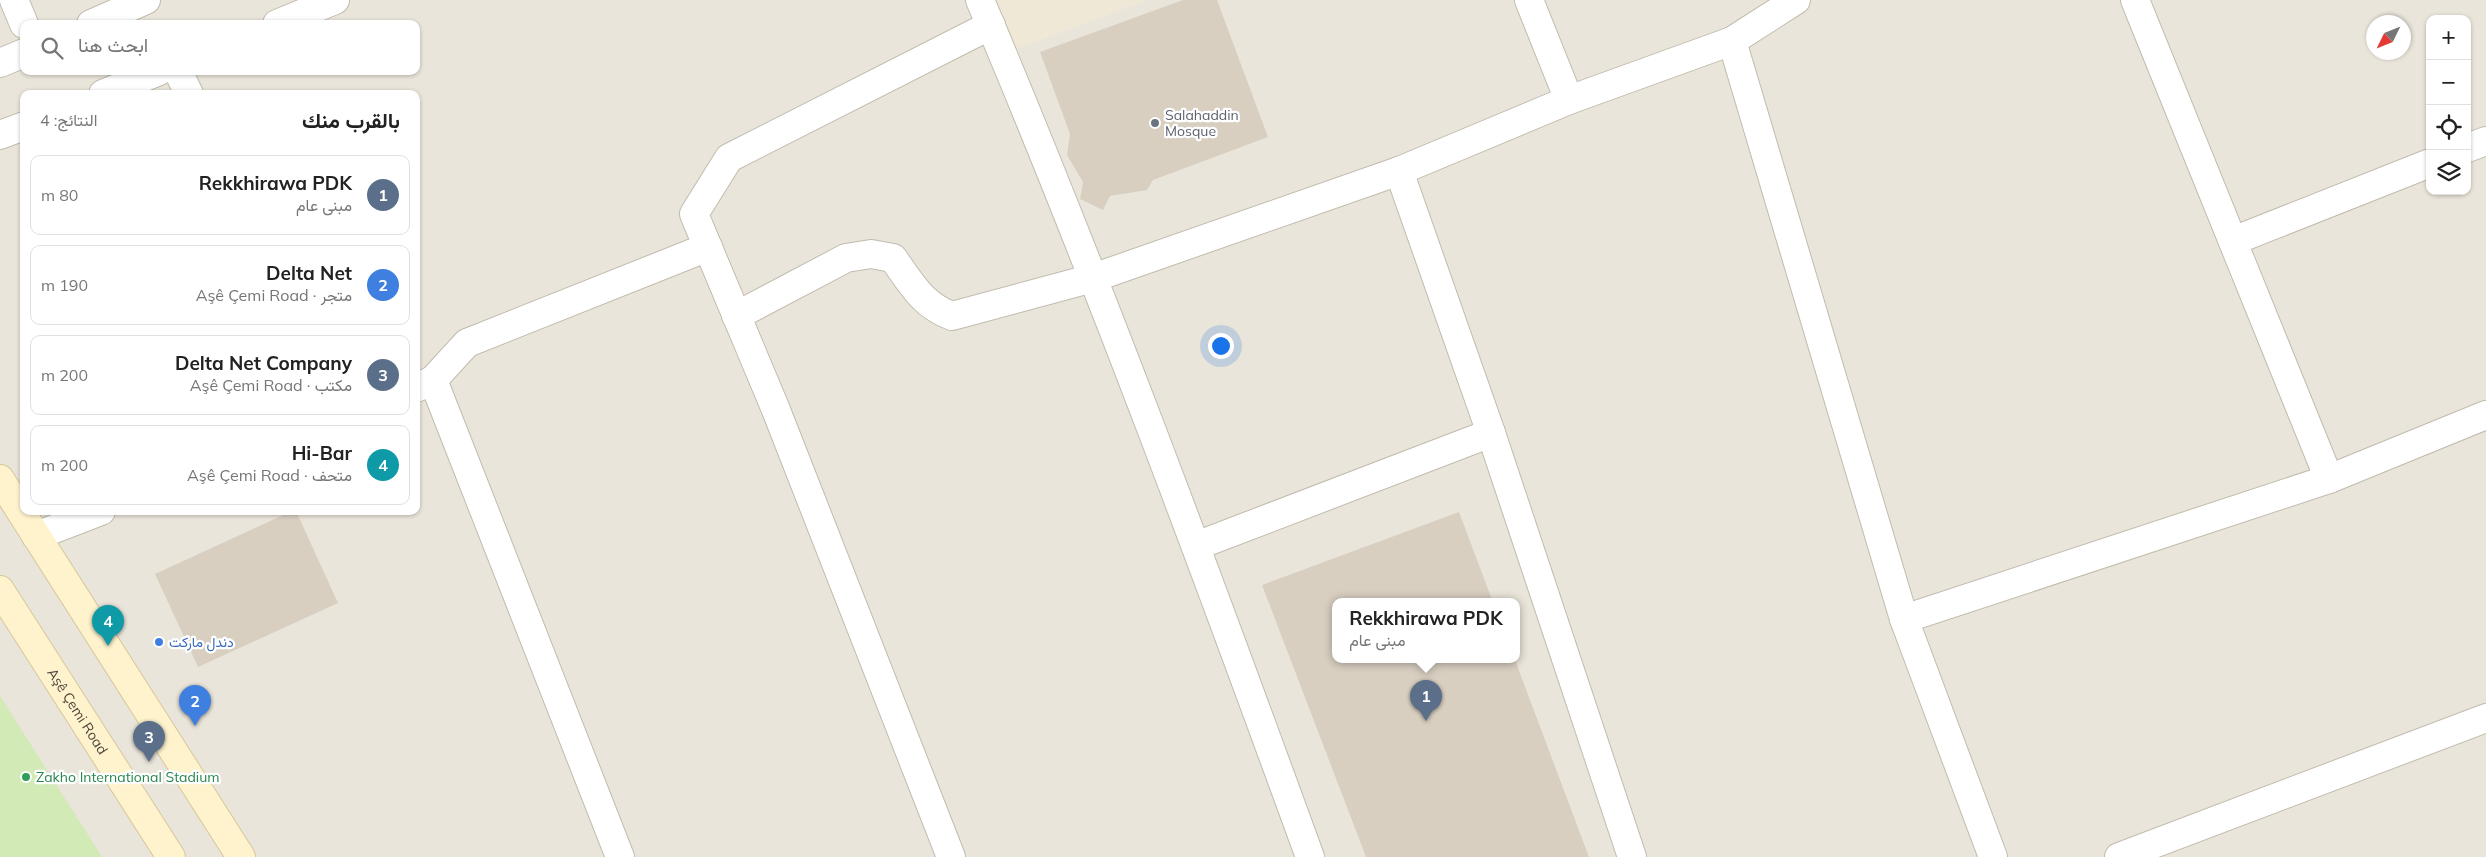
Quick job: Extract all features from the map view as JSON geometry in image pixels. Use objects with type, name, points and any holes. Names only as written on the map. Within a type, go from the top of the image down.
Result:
[{"type":"main road","points":[[0,479],[20,511]]},
{"type":"main road","points":[[23,515],[241,857]]},
{"type":"main road","name":"Aşê Çemi Road","points":[[0,590],[171,857]]},
{"type":"street","points":[[14,0],[22,20]]},
{"type":"street","points":[[100,20],[146,0]]},
{"type":"street","points":[[286,20],[334,0]]},
{"type":"street","points":[[980,0],[1093,278],[1196,546],[1310,857]]},
{"type":"street","points":[[1529,0],[1569,100]]},
{"type":"street","points":[[736,316],[846,258],[871,254],[893,258],[921,296],[935,309],[952,316],[1093,278],[1399,171],[1569,100],[1732,40],[1796,0]]},
{"type":"street","points":[[2135,0],[2329,479]]},
{"type":"street","points":[[951,857],[776,410],[694,214],[729,158],[990,25]]},
{"type":"street","points":[[1732,40],[1904,619],[1993,857]]},
{"type":"street","points":[[0,63],[20,55]]},
{"type":"street","points":[[113,90],[149,75]]},
{"type":"street","points":[[180,75],[187,90]]},
{"type":"street","points":[[0,135],[20,128]]},
{"type":"street","points":[[2471,147],[2486,141]]},
{"type":"street","points":[[2233,241],[2426,165]]},
{"type":"street","points":[[1399,171],[1491,434],[1632,857]]},
{"type":"street","points":[[620,857],[425,384],[467,343],[708,247]]},
{"type":"street","points":[[1904,619],[2329,479],[2486,416]]},
{"type":"street","points":[[1196,546],[1491,434]]},
{"type":"street","points":[[36,536],[91,515]]},
{"type":"street","points":[[2119,857],[2486,718]]},
{"type":"shaded area","points":[[0,0],[2486,0],[2486,857],[0,857]]},
{"type":"shaded area","points":[[995,0],[1148,0],[1014,50]]},
{"type":"green space","name":"Zakho International Stadium","points":[[0,696],[102,857],[0,857]]},
{"type":"building","points":[[1183,0],[1217,0],[1268,137],[1153,180],[1147,190],[1110,196],[1103,210],[1080,199],[1083,182],[1067,155],[1070,134],[1040,52]]},
{"type":"building","points":[[1459,512],[1491,598],[1332,598],[1332,663],[1516,663],[1589,857],[1366,857],[1262,585]]},
{"type":"building","points":[[283,515],[298,515],[338,603],[198,667],[155,574]]},
{"type":"place","name":"Salahaddin Mosque","points":[[1155,123]]},
{"type":"place","name":"دندل مارکت","points":[[159,642]]},
{"type":"place","name":"Hi-Bar","points":[[108,646]]},
{"type":"place","name":"Rekkhirawa PDK","points":[[1426,721]]},
{"type":"place","name":"Delta Net","points":[[195,726]]},
{"type":"place","name":"Delta Net Company","points":[[149,762]]},
{"type":"place","name":"Zakho International Stadium","points":[[26,777]]}]
